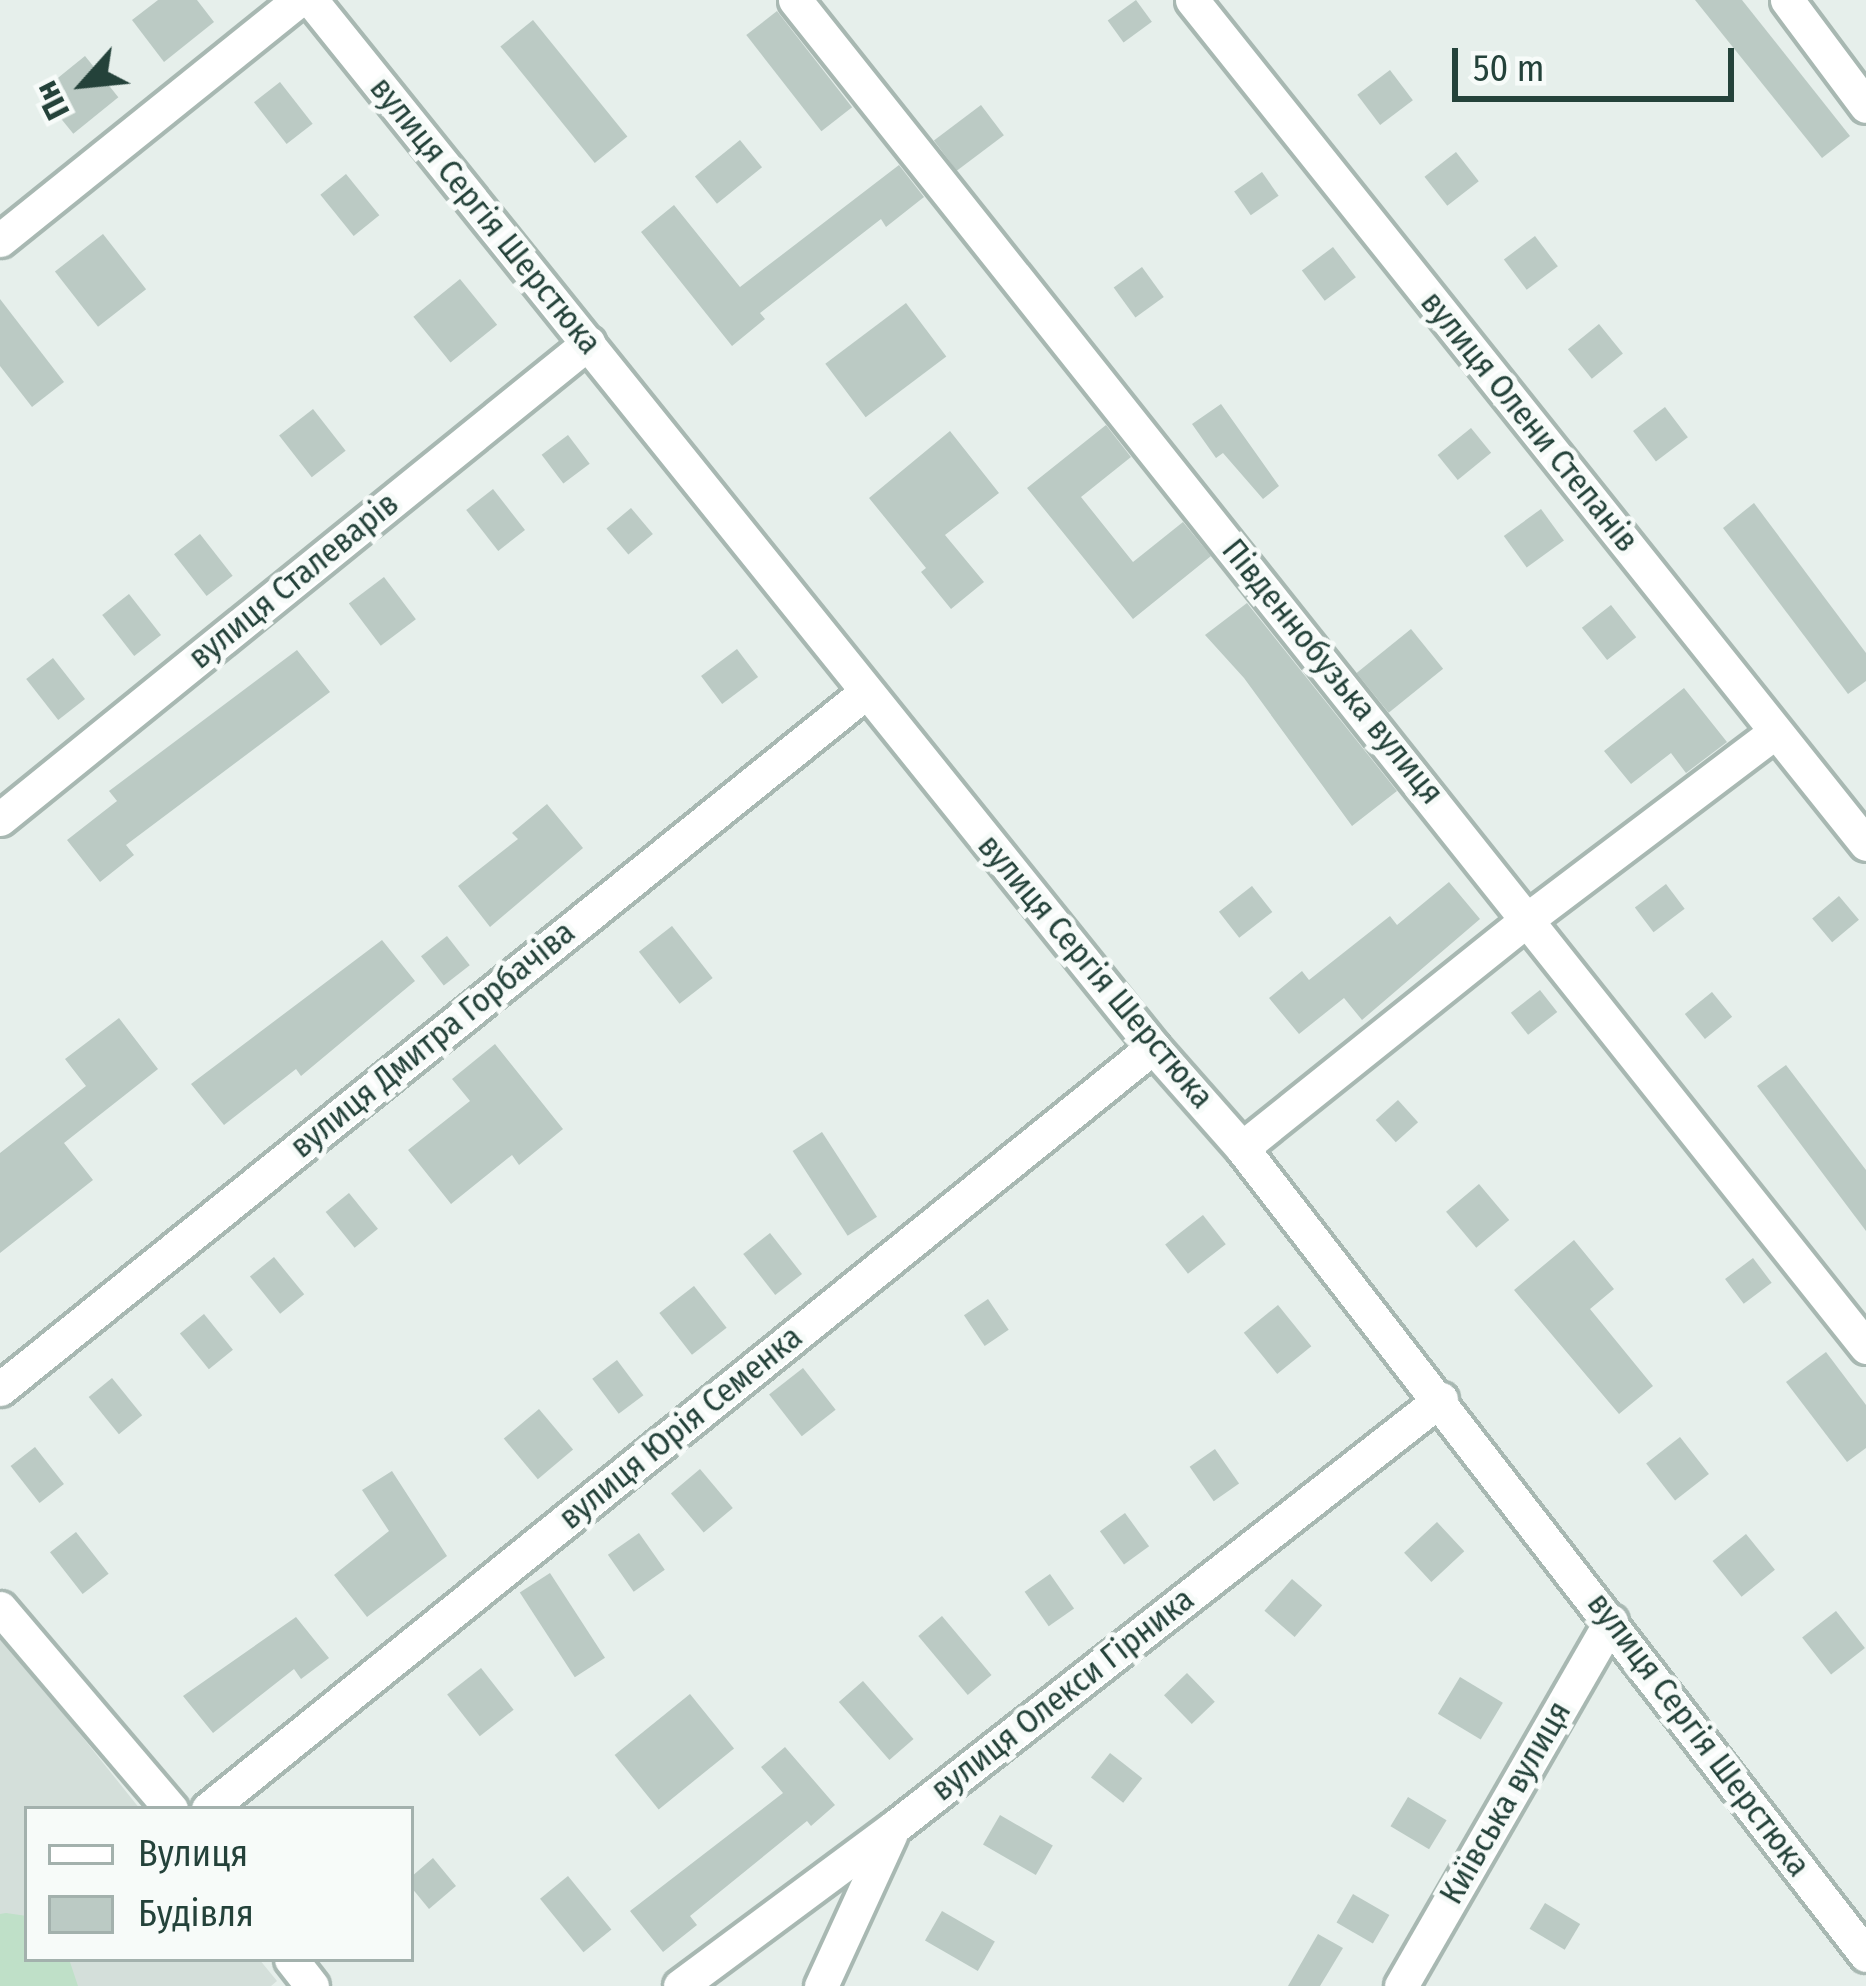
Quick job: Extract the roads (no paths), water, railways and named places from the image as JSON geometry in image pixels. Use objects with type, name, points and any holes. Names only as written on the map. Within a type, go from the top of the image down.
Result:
[{"type":"street","points":[[0,240],[298,0]]},
{"type":"street","name":"вулиця Сергія Шерстюка","points":[[311,0],[1153,1047],[1242,1148],[1441,1399],[1866,1955]]},
{"type":"street","name":"Південнобузька вулиця","points":[[795,0],[1866,1347]]},
{"type":"street","name":"вулиця Олени Степанів","points":[[1192,0],[1866,844]]},
{"type":"street","points":[[1787,0],[1866,106]]},
{"type":"street","name":"вулиця Сталеварів","points":[[0,820],[587,343]]},
{"type":"street","name":"вулиця Дмитра Горбачіва","points":[[0,1389],[866,692]]},
{"type":"street","points":[[1242,1148],[1529,918],[1774,733]]},
{"type":"street","name":"вулиця Юрія Семенка","points":[[212,1806],[1153,1047]]},
{"type":"street","name":"вулиця Олекси Гірника","points":[[680,1986],[893,1828],[1441,1399]]},
{"type":"street","points":[[0,1608],[168,1806]]},
{"type":"street","name":"Київська вулиця","points":[[1401,1986],[1612,1621]]},
{"type":"street","points":[[821,1986],[893,1828]]},
{"type":"street","points":[[293,1962],[312,1986]]}]
